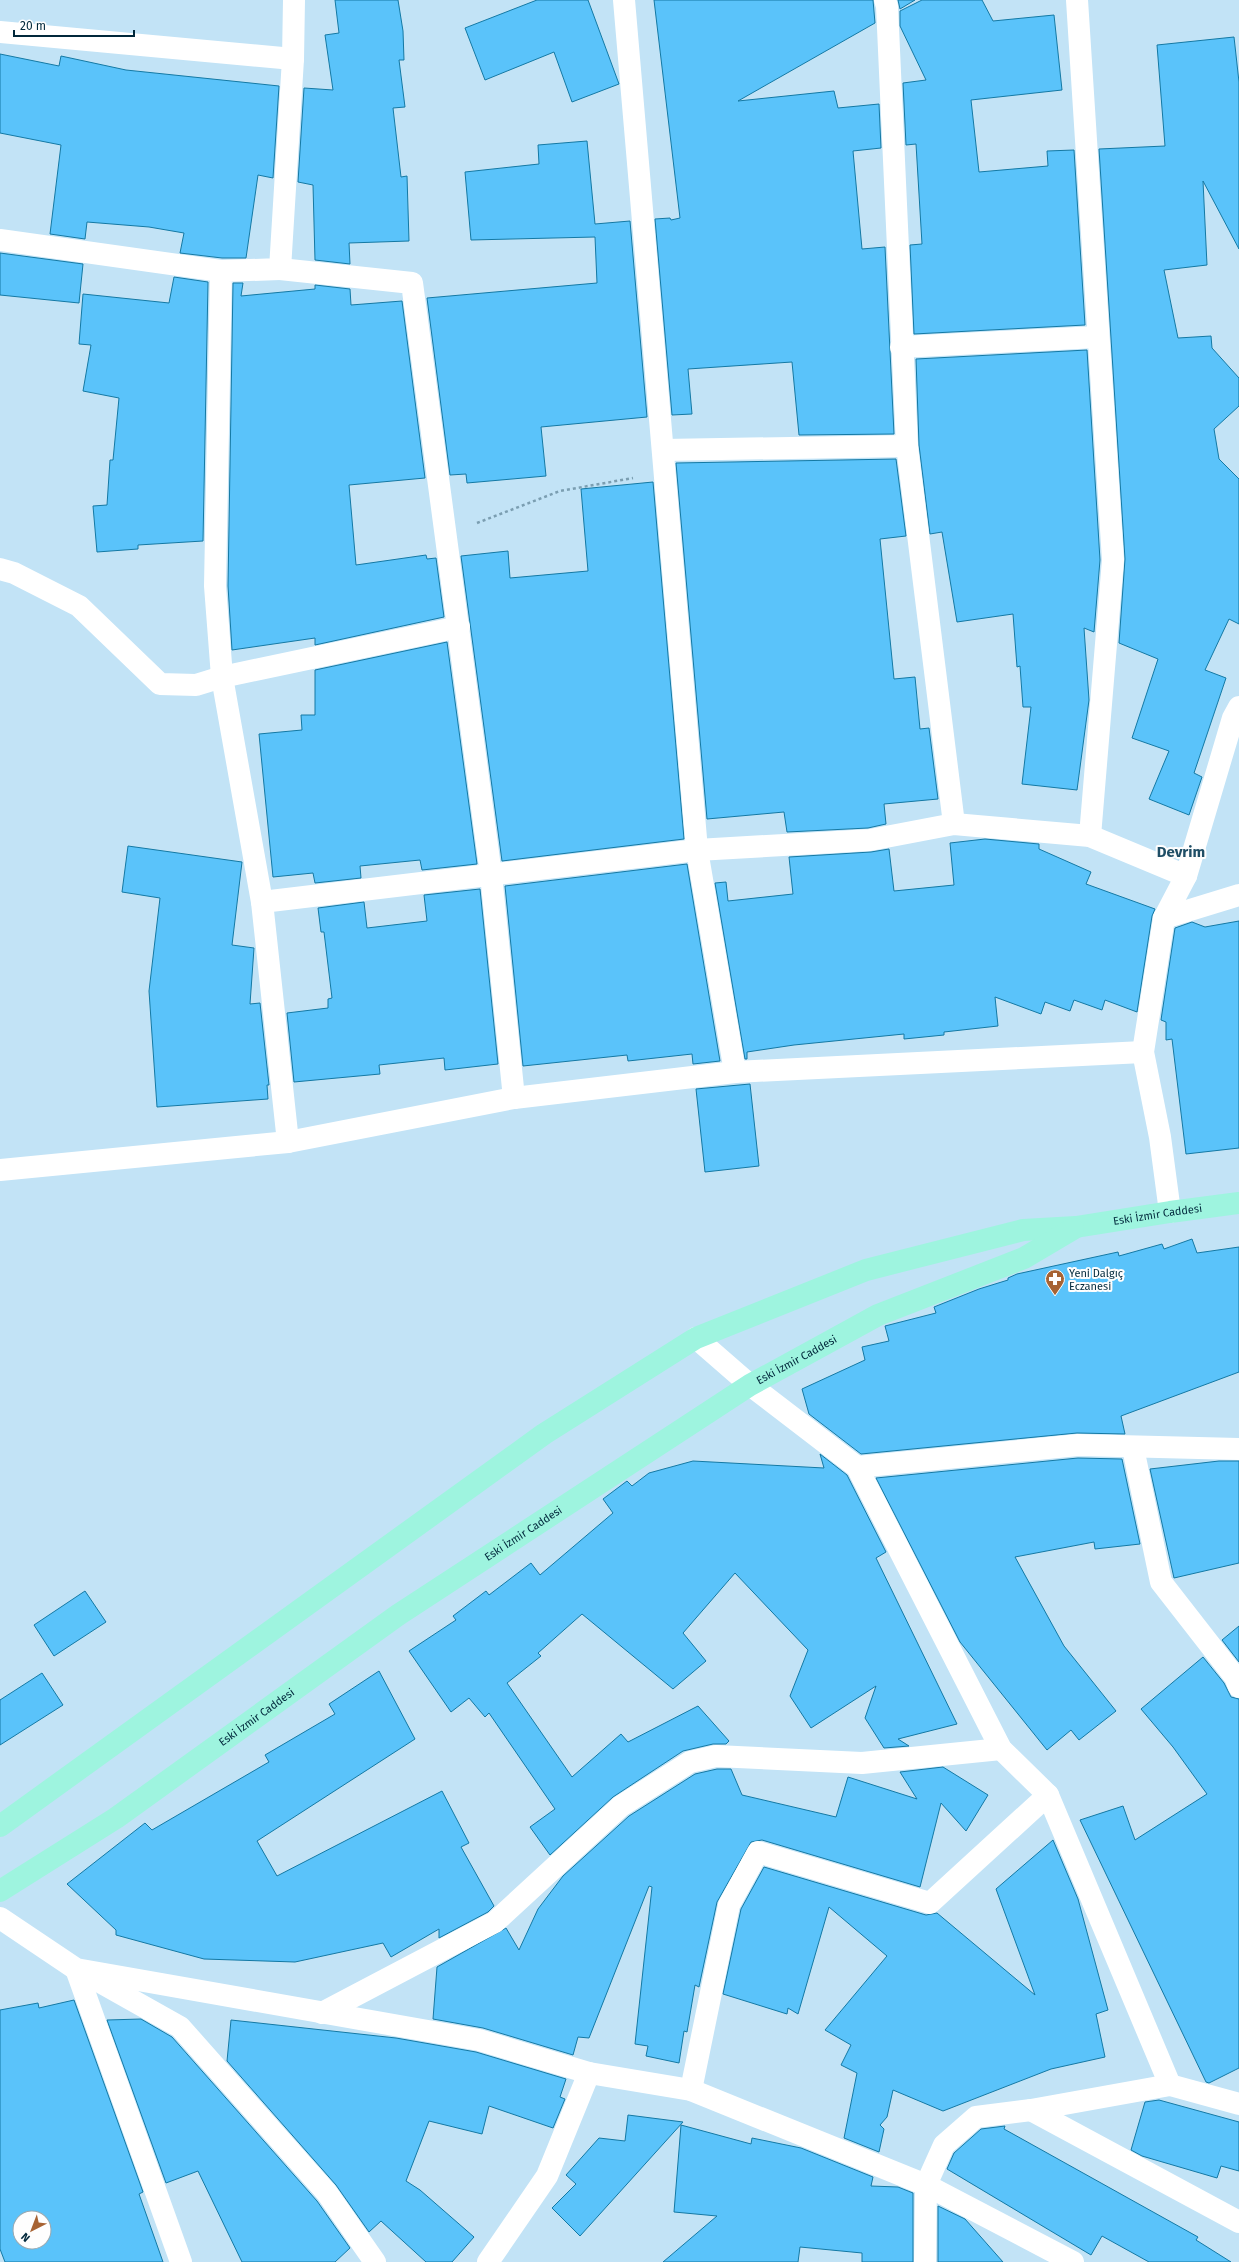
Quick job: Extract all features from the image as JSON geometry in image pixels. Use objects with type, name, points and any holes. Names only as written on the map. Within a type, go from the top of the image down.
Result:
[{"type":"main road","name":"Eski İzmir Caddesi","points":[[0,1826],[544,1434],[696,1338],[866,1270],[1023,1230],[1076,1227],[1239,1203]]},
{"type":"main road","name":"Eski İzmir Caddesi","points":[[0,1891],[116,1818],[398,1615],[750,1384],[878,1315],[1024,1258],[1076,1227]]},
{"type":"street","points":[[280,269],[293,59],[294,0]]},
{"type":"street","points":[[624,0],[697,850],[735,1072]]},
{"type":"street","points":[[885,0],[888,6],[901,347],[907,446],[954,824]]},
{"type":"street","points":[[1077,0],[1097,337],[1113,560],[1090,836]]},
{"type":"street","points":[[0,32],[293,59]]},
{"type":"street","points":[[0,240],[221,271],[280,269],[412,283],[447,535],[491,875],[514,1098]]},
{"type":"street","points":[[221,271],[215,586],[222,677],[262,902],[288,1142]]},
{"type":"street","points":[[901,347],[1097,337]]},
{"type":"street","points":[[663,450],[907,446]]},
{"type":"street","points":[[0,569],[14,573],[79,606],[160,684],[196,685],[222,677],[459,627]]},
{"type":"street","points":[[1170,1212],[1160,1138],[1143,1052],[1164,918],[1186,876],[1234,718],[1239,707]]},
{"type":"street","points":[[262,902],[697,850],[870,840],[954,824],[1090,836],[1186,876]]},
{"type":"street","points":[[1164,918],[1239,895]]},
{"type":"street","points":[[0,1170],[288,1142],[514,1098],[735,1072],[1143,1052]]},
{"type":"street","points":[[696,1338],[750,1384],[857,1467],[1001,1749],[1048,1795],[1170,2085]]},
{"type":"street","points":[[857,1467],[1078,1445],[1133,1448],[1239,1450]]},
{"type":"street","points":[[1133,1448],[1161,1582],[1238,1680]]},
{"type":"street","points":[[322,2013],[495,1922],[622,1806],[690,1762],[716,1756],[862,1763],[1001,1749]]},
{"type":"street","points":[[691,2090],[728,1905],[758,1852],[930,1903],[1048,1795]]},
{"type":"street","points":[[0,1918],[76,1969],[180,2027],[328,2193],[375,2262]]},
{"type":"street","points":[[76,1969],[479,2040],[589,2073],[691,2090],[926,2185],[1073,2262]]},
{"type":"street","points":[[76,1969],[181,2262]]},
{"type":"street","points":[[488,2262],[547,2176],[589,2073]]},
{"type":"street","points":[[925,2262],[926,2185],[944,2145],[976,2117],[1031,2110],[1170,2085],[1239,2104]]},
{"type":"street","points":[[1031,2110],[1239,2222]]},
{"type":"path","points":[[447,535],[560,491],[664,473]]},
{"type":"building","points":[[335,0],[398,0],[403,31],[404,60],[399,60],[405,107],[393,108],[401,177],[407,176],[409,241],[349,243],[350,264],[315,260],[313,185],[298,182],[304,88],[333,90],[325,35],[339,33]]},
{"type":"building","points":[[537,0],[588,0],[619,84],[572,102],[554,52],[485,80],[465,28]]},
{"type":"building","points":[[654,0],[873,0],[875,23],[738,101],[834,91],[838,108],[879,104],[881,148],[853,151],[862,249],[885,247],[894,434],[799,435],[792,362],[688,369],[692,414],[672,415],[655,219],[670,218],[671,220],[680,218]]},
{"type":"building","points":[[898,0],[915,0],[900,9]]},
{"type":"building","points":[[922,0],[982,0],[993,21],[1054,15],[1062,90],[971,100],[979,172],[1048,166],[1047,151],[1074,150],[1085,325],[914,334],[910,245],[922,244],[916,144],[906,145],[903,83],[926,80],[900,26],[900,11]]},
{"type":"building","points":[[1234,37],[1239,82],[1239,249],[1203,181],[1207,265],[1164,270],[1178,338],[1211,336],[1212,348],[1239,378],[1239,406],[1214,429],[1219,459],[1239,479],[1239,624],[1229,619],[1205,670],[1226,678],[1194,773],[1202,777],[1189,815],[1149,799],[1169,751],[1132,738],[1158,659],[1119,643],[1125,559],[1099,149],[1165,146],[1157,45]]},
{"type":"building","points":[[0,54],[59,66],[61,56],[126,70],[279,86],[273,178],[258,175],[246,258],[222,258],[180,253],[184,233],[149,227],[87,222],[85,239],[50,234],[61,145],[0,133]]},
{"type":"building","points":[[587,141],[595,224],[630,221],[647,417],[541,427],[546,476],[467,483],[466,474],[450,475],[427,298],[597,283],[595,237],[471,240],[465,172],[539,164],[538,145]]},
{"type":"building","points":[[0,253],[83,264],[79,303],[0,295]]},
{"type":"building","points":[[174,277],[208,282],[203,541],[138,545],[138,549],[97,552],[93,506],[107,505],[110,460],[113,460],[119,398],[83,391],[91,345],[79,344],[83,294],[169,303]]},
{"type":"building","points":[[233,283],[243,283],[241,296],[315,289],[315,285],[350,289],[351,305],[402,301],[425,478],[349,485],[356,565],[426,555],[427,559],[436,558],[444,617],[315,645],[315,638],[232,650],[228,586]]},
{"type":"building","points":[[1087,350],[1100,560],[1094,632],[1084,628],[1089,700],[1077,790],[1022,784],[1031,707],[1023,707],[1020,666],[1017,667],[1013,614],[957,622],[942,532],[930,534],[919,445],[916,359]]},
{"type":"building","points":[[896,459],[906,536],[880,539],[894,679],[915,677],[920,729],[929,728],[938,799],[884,804],[886,824],[868,828],[787,832],[784,812],[707,819],[676,463]]},
{"type":"building","points":[[653,482],[684,839],[502,861],[461,556],[508,551],[510,578],[588,571],[581,489]]},
{"type":"building","points":[[447,642],[477,864],[422,870],[420,860],[360,866],[361,878],[315,883],[313,873],[273,877],[259,734],[302,730],[301,715],[315,715],[315,670]]},
{"type":"building","points":[[985,839],[1039,844],[1039,849],[1091,872],[1086,884],[1155,909],[1152,916],[1137,1012],[1105,1000],[1102,1010],[1074,1000],[1070,1011],[1045,1002],[1041,1014],[995,997],[998,1026],[944,1032],[944,1035],[904,1039],[904,1034],[794,1045],[747,1052],[747,1059],[745,1059],[715,883],[726,882],[728,901],[793,894],[789,857],[871,852],[889,849],[894,891],[954,885],[950,843]]},
{"type":"building","points":[[128,846],[242,862],[232,945],[254,948],[250,1004],[260,1003],[269,1085],[267,1085],[268,1099],[157,1107],[149,991],[160,898],[122,892]]},
{"type":"building","points":[[687,864],[720,1061],[693,1064],[692,1054],[628,1061],[627,1055],[523,1066],[505,886]]},
{"type":"building","points":[[480,889],[498,1064],[445,1070],[444,1058],[379,1065],[380,1074],[294,1082],[287,1013],[328,1008],[328,999],[332,998],[324,932],[321,932],[318,908],[364,902],[367,928],[427,921],[424,895]]},
{"type":"building","points":[[1239,921],[1239,1148],[1186,1154],[1172,1039],[1166,1040],[1166,1022],[1161,1020],[1175,928],[1192,922],[1205,927]]},
{"type":"building","points":[[750,1084],[759,1166],[705,1172],[696,1089]]},
{"type":"building","points":[[1192,1239],[1197,1253],[1239,1247],[1239,1372],[1121,1416],[1125,1434],[1077,1433],[861,1454],[809,1414],[802,1389],[865,1360],[862,1347],[889,1341],[885,1326],[936,1313],[934,1307],[979,1289],[1008,1280],[1008,1278],[1017,1274],[1118,1252],[1119,1256],[1162,1244],[1164,1249]]},
{"type":"building","points":[[820,1454],[847,1475],[886,1552],[876,1558],[957,1724],[898,1739],[909,1746],[884,1748],[865,1718],[876,1686],[811,1728],[790,1696],[808,1650],[735,1573],[683,1633],[706,1661],[673,1689],[582,1614],[538,1653],[541,1656],[507,1683],[572,1777],[621,1734],[628,1742],[698,1706],[729,1741],[726,1744],[713,1744],[683,1751],[613,1797],[550,1855],[530,1827],[555,1809],[489,1713],[485,1717],[469,1698],[451,1712],[409,1651],[456,1620],[453,1616],[486,1591],[489,1595],[531,1563],[540,1575],[613,1513],[603,1499],[627,1481],[632,1486],[649,1473],[693,1461],[824,1468]]},
{"type":"building","points":[[1078,1458],[1122,1459],[1140,1544],[1095,1549],[1094,1542],[1015,1557],[1064,1646],[1116,1711],[1079,1740],[1071,1730],[1047,1750],[960,1642],[876,1478]]},
{"type":"building","points":[[1219,1461],[1239,1461],[1239,1563],[1174,1578],[1150,1469]]},
{"type":"building","points":[[85,1591],[106,1622],[54,1656],[34,1625]]},
{"type":"building","points":[[1239,1626],[1239,1662],[1222,1640]]},
{"type":"building","points":[[1203,1657],[1224,1683],[1231,1697],[1239,1699],[1239,2068],[1209,2083],[1206,2082],[1080,1820],[1123,1806],[1135,1840],[1207,1794],[1173,1747],[1141,1709]]},
{"type":"building","points":[[379,1671],[415,1739],[257,1841],[277,1876],[442,1791],[469,1843],[461,1847],[494,1906],[488,1912],[439,1938],[439,1929],[391,1957],[383,1943],[295,1962],[204,1959],[116,1935],[116,1930],[67,1884],[145,1823],[152,1830],[269,1762],[265,1755],[335,1714],[329,1704]]},
{"type":"building","points":[[42,1673],[63,1705],[0,1745],[0,1700]]},
{"type":"building","points":[[943,1767],[988,1795],[966,1831],[941,1803],[920,1887],[762,1840],[751,1842],[717,1902],[699,1987],[695,1985],[687,2032],[684,2031],[679,2063],[646,2056],[648,2046],[635,2044],[652,1887],[649,1886],[589,2038],[578,2037],[573,2055],[483,2028],[433,2019],[437,1967],[506,1928],[519,1950],[538,1909],[563,1876],[629,1816],[695,1774],[717,1769],[731,1769],[742,1795],[836,1817],[848,1777],[917,1799],[900,1772]]},
{"type":"building","points":[[1053,1840],[1078,1899],[1108,2010],[1096,2014],[1105,2057],[1051,2069],[943,2111],[893,2090],[887,2117],[880,2125],[884,2129],[879,2152],[844,2138],[857,2073],[841,2065],[851,2045],[825,2030],[887,1956],[829,1907],[798,2014],[788,2008],[787,2014],[723,1994],[741,1909],[764,1867],[926,1915],[937,1913],[1035,1995],[996,1889]]},
{"type":"building","points":[[74,2000],[143,2192],[139,2194],[163,2262],[5,2262],[0,2249],[0,2010],[38,2003],[39,2008]]},
{"type":"building","points":[[141,2019],[172,2037],[317,2201],[350,2248],[335,2262],[242,2262],[198,2171],[166,2183],[107,2020]]},
{"type":"building","points":[[231,2020],[396,2038],[476,2052],[566,2079],[560,2097],[565,2099],[553,2128],[489,2106],[482,2134],[429,2121],[406,2181],[420,2190],[474,2237],[452,2262],[426,2262],[381,2221],[369,2232],[336,2185],[227,2061]]},
{"type":"building","points":[[1159,2100],[1239,2122],[1239,2171],[1221,2166],[1217,2178],[1142,2156],[1131,2150],[1145,2102]]},
{"type":"building","points":[[628,2115],[683,2122],[580,2236],[552,2208],[576,2184],[566,2175],[599,2138],[625,2141]]},
{"type":"building","points":[[681,2125],[751,2144],[752,2138],[801,2148],[873,2177],[871,2186],[898,2187],[913,2193],[913,2262],[862,2262],[862,2253],[800,2247],[798,2262],[663,2262],[717,2216],[674,2212]]},
{"type":"building","points":[[1005,2126],[1004,2129],[1198,2237],[1196,2240],[1231,2262],[1149,2262],[1102,2236],[1091,2255],[947,2169],[954,2153],[981,2129]]},
{"type":"building","points":[[938,2206],[965,2219],[1003,2262],[938,2262]]},
{"type":"place","name":"Yeni Dalgıç Eczanesi","points":[[1055,1296]]},
{"type":"district","name":"Devrim","points":[[1181,852]]}]
